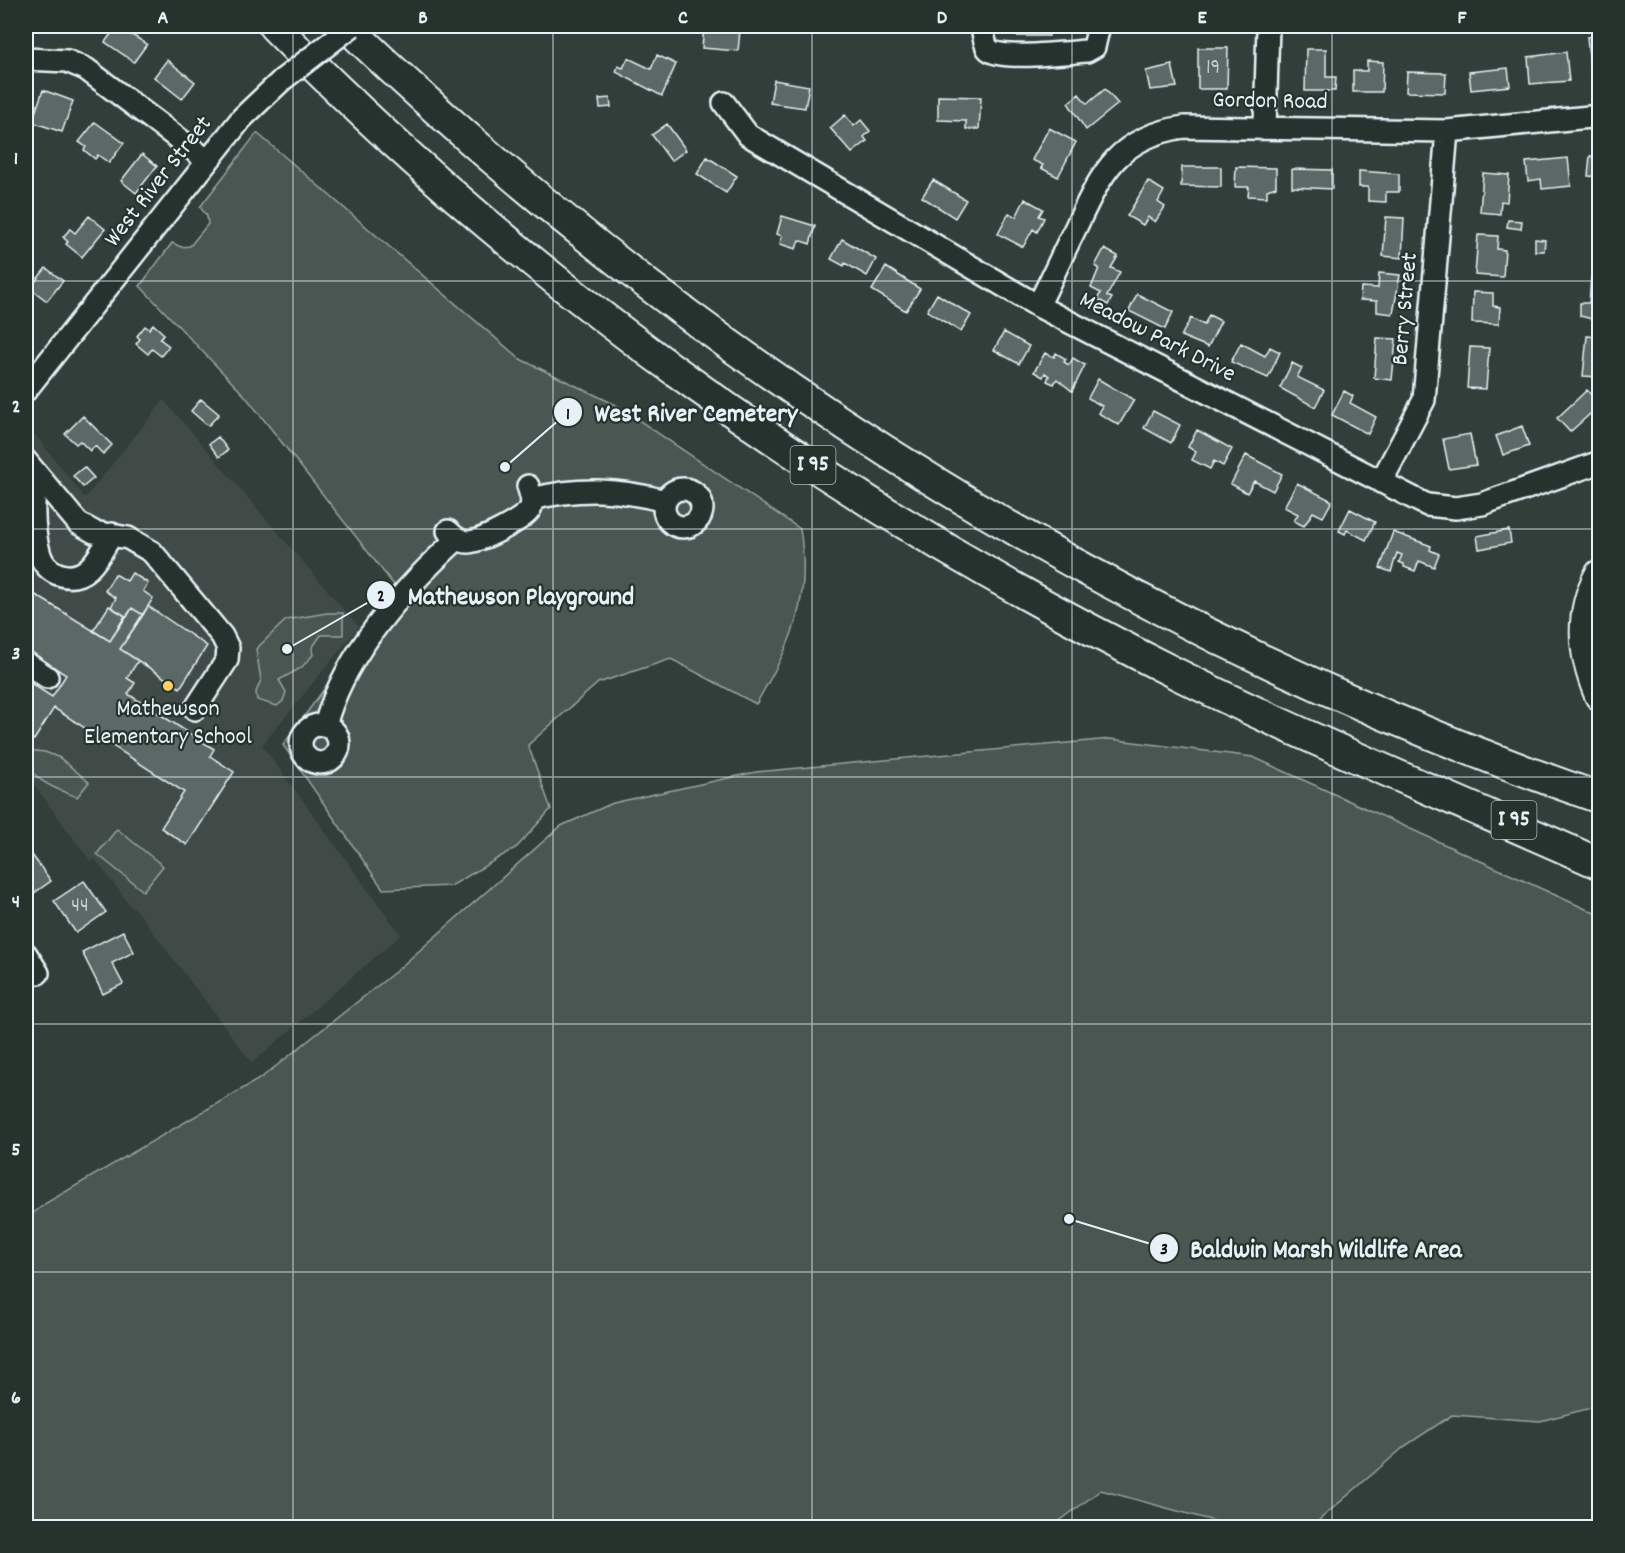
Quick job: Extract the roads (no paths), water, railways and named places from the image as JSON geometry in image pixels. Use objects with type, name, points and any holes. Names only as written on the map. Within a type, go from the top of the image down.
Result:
[{"type":"highway","name":"I 95","points":[[274,26],[399,145],[525,253],[701,388],[820,470],[981,569],[1118,644],[1277,722],[1429,788],[1599,850]]},
{"type":"highway","name":"I 95","points":[[346,26],[480,150],[611,258],[748,360],[938,485],[1133,597],[1267,663],[1412,727],[1599,798]]},
{"type":"highway","points":[[1599,575],[1587,608],[1585,624],[1587,656],[1599,695]]},
{"type":"highway","points":[[1429,788],[1599,864]]},
{"type":"street","name":"West River Street","points":[[26,390],[248,112],[282,80],[352,26]]},
{"type":"street","points":[[982,26],[987,48],[991,52],[1012,55],[1087,51],[1094,47],[1099,26]]},
{"type":"street","points":[[1265,127],[1268,26]]},
{"type":"street","points":[[26,59],[67,61],[86,69],[208,161]]},
{"type":"street","name":"Meadow Park Drive","points":[[724,103],[748,135],[1038,306],[1427,505],[1456,508],[1482,504],[1599,462]]},
{"type":"street","name":"Gordon Road","points":[[1038,306],[1100,176],[1129,147],[1156,132],[1184,127],[1447,131],[1599,116]]},
{"type":"street","name":"Berry Street","points":[[1381,482],[1424,400],[1447,131]]},
{"type":"street","points":[[31,469],[78,523],[94,532],[128,538],[152,552],[168,568],[226,643],[227,660],[195,709]]},
{"type":"street","points":[[31,469],[40,555],[49,569],[65,576],[79,575],[96,560],[112,534]]},
{"type":"street","points":[[325,726],[336,689],[365,643],[436,559],[452,535],[474,541],[498,530],[523,516],[531,508],[530,492],[597,489],[622,491],[665,501]]},
{"type":"street","points":[[26,663],[47,677]]},
{"type":"street","points":[[26,954],[38,973]]},
{"type":"place","name":"West River Cemetery","points":[[505,467]]},
{"type":"place","name":"Mathewson Playground","points":[[287,649]]},
{"type":"place","name":"Mathewson Elementary School","points":[[168,686]]},
{"type":"place","name":"Baldwin Marsh Wildlife Area","points":[[1069,1219]]}]
